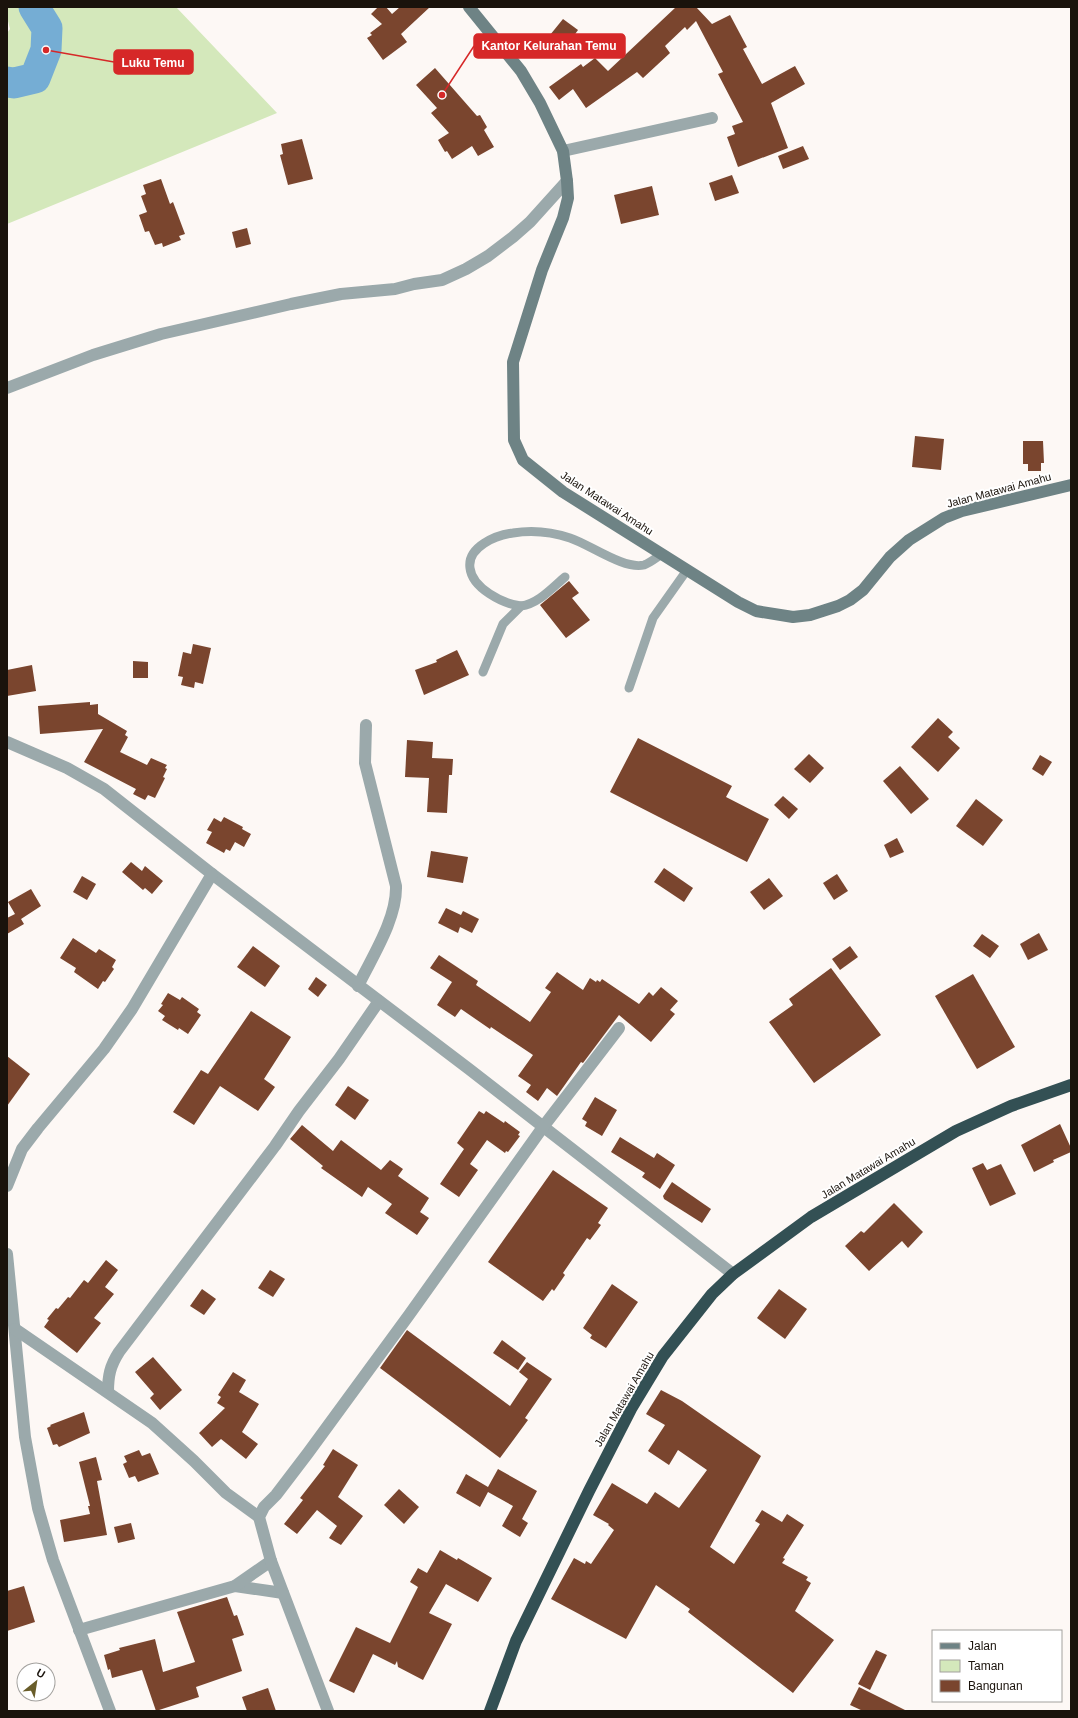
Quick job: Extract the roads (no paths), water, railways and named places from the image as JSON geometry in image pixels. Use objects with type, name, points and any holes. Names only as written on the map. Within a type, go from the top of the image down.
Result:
[{"type":"highway","name":"Jalan Matawai Amahu","points":[[490,1711],[516,1641],[589,1491],[631,1409],[663,1356],[712,1294],[733,1274],[811,1217],[956,1131],[1011,1106],[1071,1085]]},
{"type":"main road","name":"Jalan Matawai Amahu","points":[[469,7],[521,71],[540,103],[563,151],[568,198],[563,218],[542,270],[513,362],[514,440],[523,460],[562,492],[715,588],[756,611],[793,617],[810,615],[838,606],[850,600],[863,590],[890,557],[909,540],[944,518],[962,512],[1071,485]]},
{"type":"street","points":[[563,151],[712,118]]},
{"type":"street","points":[[7,388],[93,356],[161,334],[341,294],[396,289],[414,284],[442,280],[466,269],[488,256],[513,237],[535,217],[567,181]]},
{"type":"street","points":[[358,986],[388,924],[397,897],[396,886],[365,763],[366,725]]},
{"type":"street","points":[[7,742],[67,768],[104,788],[212,874],[733,1274]]},
{"type":"street","points":[[7,1186],[22,1149],[104,1049],[136,1002],[212,874]]},
{"type":"street","points":[[108,1392],[109,1374],[112,1363],[119,1352],[275,1146],[299,1111],[339,1059],[379,1001]]},
{"type":"street","points":[[259,1517],[264,1507],[276,1495],[308,1453],[410,1315],[543,1127],[618,1028]]},
{"type":"street","points":[[7,1254],[25,1438],[38,1508],[53,1560],[110,1711]]},
{"type":"street","points":[[15,1329],[152,1423],[194,1461],[226,1493],[259,1517],[271,1561],[328,1711]]},
{"type":"street","points":[[79,1630],[235,1586],[271,1561]]},
{"type":"street","points":[[235,1586],[284,1593]]},
{"type":"lane","points":[[565,577],[535,602],[520,606],[505,603],[485,590],[473,578],[470,569],[470,560],[483,544],[512,533],[536,532],[553,533],[571,538],[616,560],[630,564],[644,565],[662,554]]},
{"type":"lane","points":[[629,688],[653,618],[687,570]]},
{"type":"lane","points":[[483,672],[503,624],[505,603]]},
{"type":"lane","points":[[503,624],[520,606]]},
{"type":"waterway","points":[[7,82],[14,83],[35,78],[46,50],[47,28],[34,7]]},
{"type":"place","name":"Luku Temu","points":[[46,50]]},
{"type":"place","name":"Kantor Kelurahan Temu","points":[[442,95]]}]
